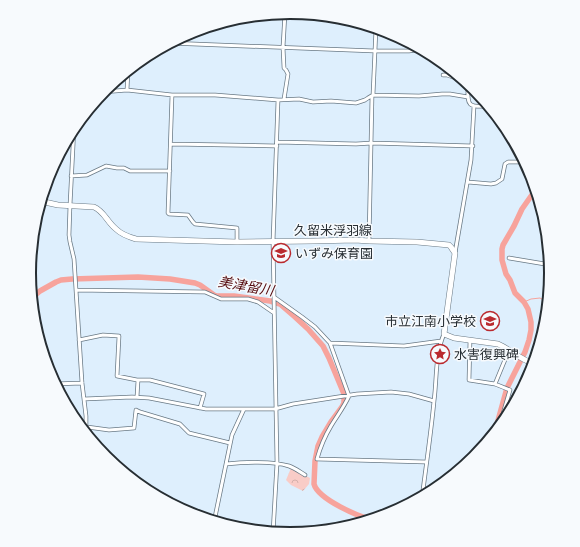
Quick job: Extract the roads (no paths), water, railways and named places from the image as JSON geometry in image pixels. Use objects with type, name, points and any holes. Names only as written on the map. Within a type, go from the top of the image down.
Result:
[{"type":"main road","name":"久留米浮羽線","points":[[46,202],[58,205],[97,208],[115,229],[122,234],[136,239],[237,242],[355,240],[417,242],[449,245],[455,253]]},
{"type":"main road","points":[[455,253],[444,334],[454,338],[498,344],[528,362]]},
{"type":"street","points":[[284,19],[284,68],[288,74],[284,99]]},
{"type":"street","points":[[369,241],[376,34]]},
{"type":"street","points":[[181,43],[413,50]]},
{"type":"street","points":[[443,75],[450,76]]},
{"type":"street","points":[[127,90],[128,78]]},
{"type":"street","points":[[113,91],[127,90],[172,95],[215,95],[278,100],[299,99],[313,102],[331,101],[356,103],[373,96],[450,94],[468,97]]},
{"type":"street","points":[[468,92],[468,100],[470,103],[474,106],[481,106]]},
{"type":"street","points":[[172,95],[168,213],[188,215],[195,224],[237,228],[237,242]]},
{"type":"street","points":[[274,527],[277,463],[272,242],[278,100]]},
{"type":"street","points":[[455,253],[473,146],[474,106]]},
{"type":"street","points":[[73,140],[69,235],[74,259],[86,425]]},
{"type":"street","points":[[171,144],[372,143],[473,146]]},
{"type":"street","points":[[468,182],[496,183],[502,179],[505,164],[508,162],[518,162]]},
{"type":"street","points":[[72,176],[87,175],[106,166],[124,168],[130,171],[170,171]]},
{"type":"street","points":[[509,258],[544,264]]},
{"type":"street","points":[[76,290],[205,292],[221,299],[248,299],[258,302],[274,311]]},
{"type":"street","points":[[274,297],[302,316],[330,343],[348,396],[346,403],[331,426],[319,451],[318,459],[426,462]]},
{"type":"street","points":[[423,490],[434,401],[437,359],[444,334]]},
{"type":"street","points":[[79,340],[103,335],[119,336],[117,376],[138,380],[150,380],[204,394],[200,408]]},
{"type":"street","points":[[470,340],[468,380],[495,384],[510,390],[503,413]]},
{"type":"street","points":[[330,343],[404,346],[441,341]]},
{"type":"street","points":[[495,384],[512,352]]},
{"type":"street","points":[[137,397],[138,380]]},
{"type":"street","points":[[61,384],[82,384]]},
{"type":"street","points":[[84,399],[137,397],[206,409],[275,409],[293,404],[380,392],[396,392],[434,401]]},
{"type":"street","points":[[215,516],[232,435],[244,409]]},
{"type":"street","points":[[87,427],[109,430],[134,428],[136,410],[180,424],[189,433],[230,443]]},
{"type":"street","points":[[226,464],[244,462],[277,463],[288,466],[305,475]]},
{"type":"waterway","name":"美津留川","points":[[498,420],[507,388],[525,352],[531,330],[528,309],[524,302],[515,293],[506,274],[502,260],[502,249],[522,209],[532,195]]},
{"type":"waterway","name":"美津留川","points":[[36,294],[61,280],[138,277],[170,279],[195,283],[217,296],[234,296],[270,301],[280,304],[308,329],[323,346],[344,394],[344,403],[331,422],[318,446],[315,461],[314,484],[323,496],[340,507],[363,517]]},
{"type":"waterway","points":[[524,302],[531,299],[540,298],[543,300]]},
{"type":"place","name":"いずみ保育園","points":[[281,253]]},
{"type":"place","name":"市立江南小学校","points":[[490,321]]},
{"type":"place","name":"水害復興碑","points":[[440,354]]}]
